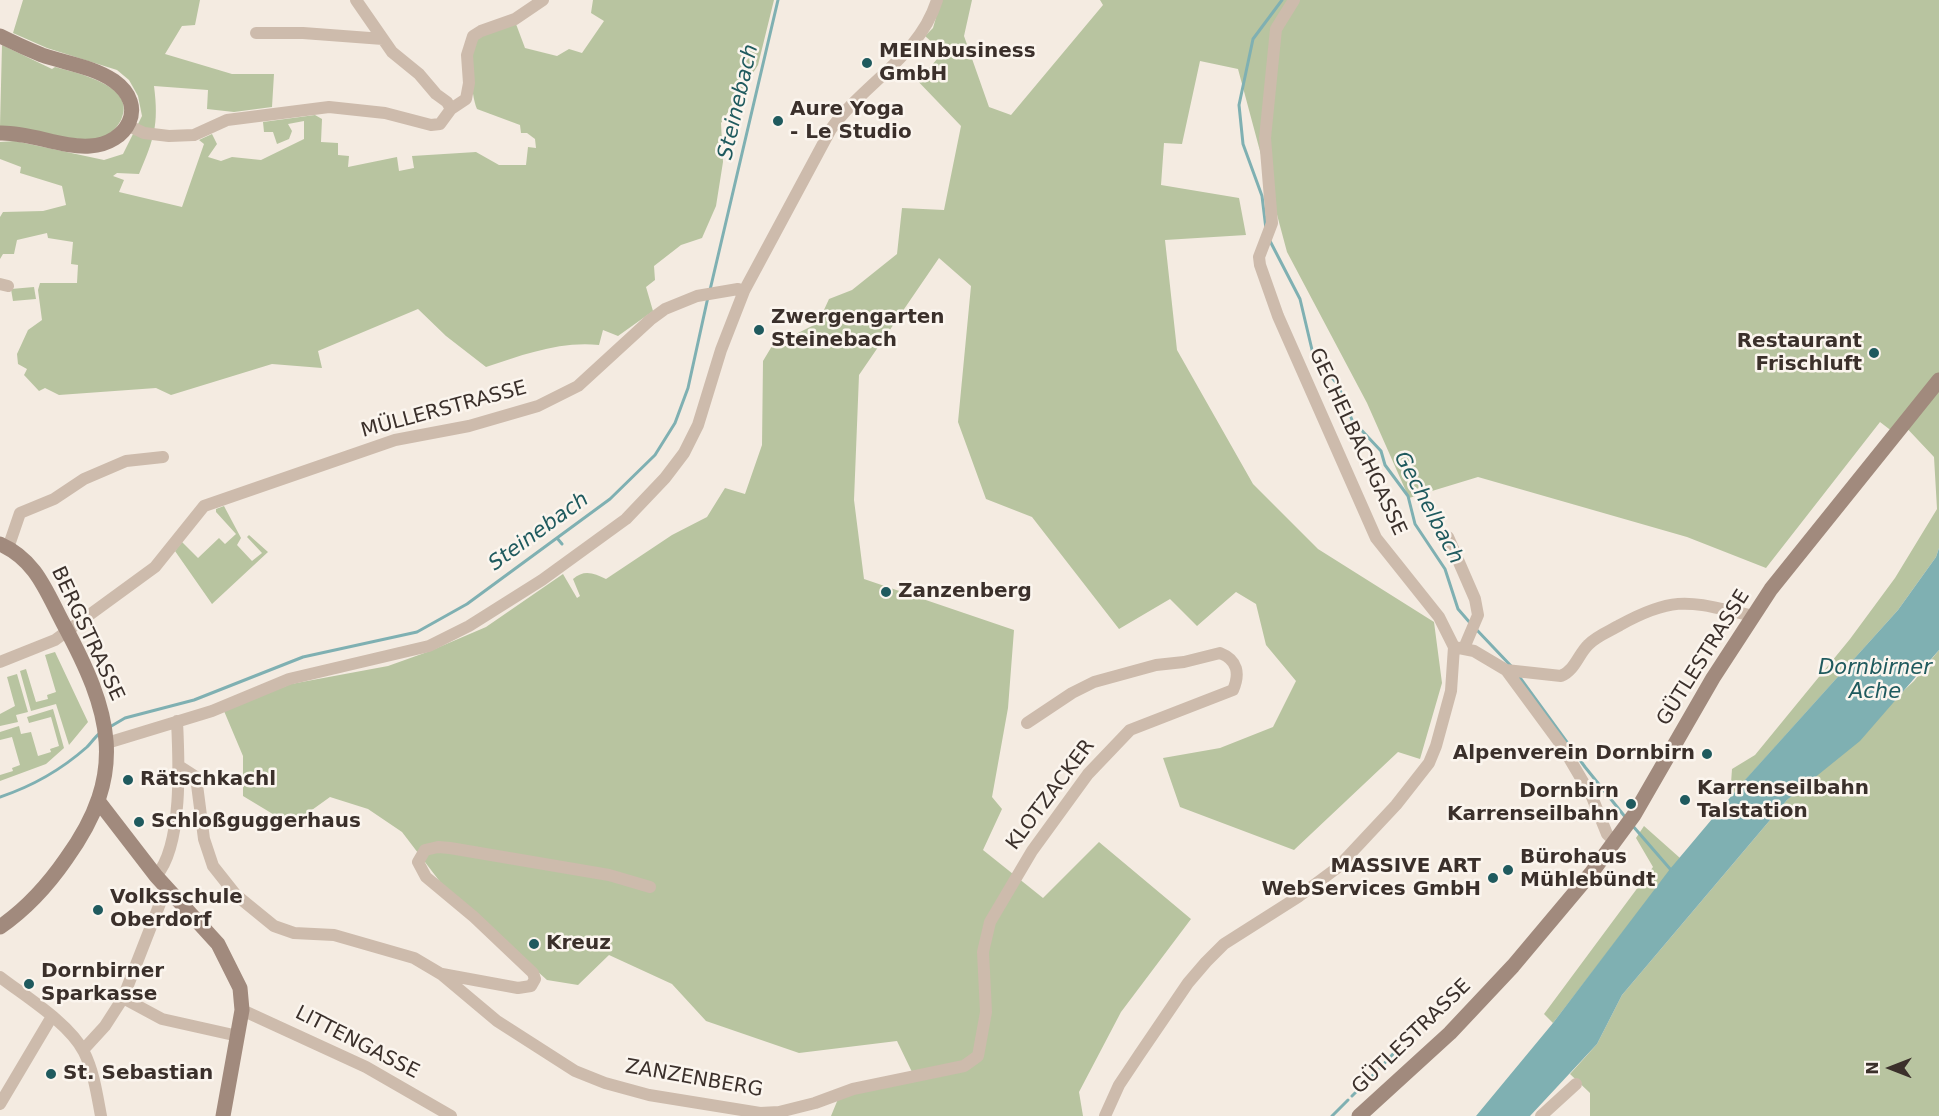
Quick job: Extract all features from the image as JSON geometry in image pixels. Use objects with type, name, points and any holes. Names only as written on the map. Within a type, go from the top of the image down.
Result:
[{"type":"street","points":[[356,0],[399,59],[419,74],[451,109]]},
{"type":"street","points":[[129,126],[144,133],[169,136],[194,135],[235,118],[329,106],[385,113],[431,125],[440,124],[451,109],[466,99],[469,83],[467,55],[473,36],[516,19],[543,0]]},
{"type":"street","points":[[107,740],[212,711],[289,679],[429,646],[469,626],[542,580],[626,519],[665,478],[684,453],[698,425],[721,350],[744,291],[831,129],[842,112],[906,52],[932,15],[937,0]]},
{"type":"street","name":"GECHELBACHGASSE","points":[[1294,0],[1276,29],[1264,138],[1272,223],[1259,257],[1268,291],[1372,528],[1388,554],[1439,617],[1459,648]]},
{"type":"street","points":[[256,33],[303,33],[383,39]]},
{"type":"street","points":[[0,36],[40,54],[113,80],[129,99],[131,110],[129,126],[120,136],[107,143],[88,146],[0,133]]},
{"type":"street","name":"MÜLLERSTRASSE","points":[[0,662],[51,643],[155,567],[204,506],[395,440],[470,426],[555,399],[578,386],[650,320],[686,299],[720,291],[738,289],[744,291]]},
{"type":"street","name":"GÜTLESTRASSE","points":[[1359,1116],[1434,1048],[1494,987],[1615,842],[1634,815],[1713,678],[1754,616],[1807,543],[1939,380]]},
{"type":"street","name":"BERGSTRASSE","points":[[0,927],[30,903],[79,841],[99,802],[107,772],[107,740],[104,721],[67,631],[36,572],[4,546],[20,513],[54,499],[84,479],[126,461],[163,457]]},
{"type":"street","points":[[1105,1116],[1119,1085],[1138,1055],[1188,982],[1206,962],[1224,944],[1298,897],[1337,868],[1357,849],[1429,763],[1451,691],[1459,648],[1474,626],[1478,615],[1475,599],[1448,537]]},
{"type":"street","points":[[1508,670],[1561,676],[1568,673],[1588,644],[1633,618],[1667,604],[1693,603],[1754,616]]},
{"type":"street","points":[[1459,648],[1474,651],[1508,670],[1562,746],[1592,797],[1607,834],[1615,842]]},
{"type":"street","name":"KLOTZACKER","points":[[984,1033],[986,1012],[983,961],[990,922],[1032,851],[1088,774],[1114,743],[1130,730],[1233,690],[1237,681],[1237,669],[1228,656],[1220,653],[1133,670],[1094,682],[1072,693],[1027,723]]},
{"type":"street","points":[[83,1050],[105,1026],[123,998],[161,882],[160,871],[174,833],[179,766],[177,721]]},
{"type":"street","name":"ZANZENBERG","points":[[179,766],[196,777],[204,839],[213,866],[221,879],[252,910],[283,931],[334,935],[414,958],[441,974],[497,1021],[575,1071],[605,1083],[649,1095],[760,1113],[779,1112],[815,1103],[853,1089],[964,1066],[978,1056],[984,1033]]},
{"type":"street","points":[[99,802],[161,882],[218,944],[240,988],[242,1010],[223,1116]]},
{"type":"street","name":"ZANZENBERG","points":[[441,974],[518,988],[531,986],[536,979],[533,973],[474,917],[426,877],[418,862],[425,850],[438,846],[609,875],[650,887]]},
{"type":"street","points":[[0,977],[70,1033],[83,1050],[89,1064],[101,1116]]},
{"type":"street","points":[[123,998],[162,1019],[238,1036]]},
{"type":"street","name":"LITTENGASSE","points":[[242,1010],[366,1067],[451,1116]]},
{"type":"street","points":[[0,1104],[51,1018]]},
{"type":"street","points":[[1541,1116],[1576,1084]]},
{"type":"green space","points":[[23,0],[200,0],[195,25],[182,26],[165,54],[232,74],[274,74],[272,107],[234,112],[207,109],[208,90],[154,86],[156,111],[154,132],[139,174],[117,173],[113,176],[124,180],[119,192],[182,207],[204,144],[199,140],[212,134],[217,144],[208,157],[221,161],[232,157],[261,160],[304,139],[304,121],[288,124],[292,131],[289,139],[277,144],[273,132],[264,132],[263,122],[315,115],[322,119],[321,142],[338,143],[338,155],[349,156],[348,167],[397,157],[399,171],[414,168],[412,156],[476,152],[499,165],[526,165],[528,147],[536,148],[535,139],[527,133],[521,133],[520,125],[477,109],[473,93],[471,60],[476,42],[480,37],[516,24],[525,48],[557,56],[569,49],[582,53],[604,21],[591,13],[593,0],[774,0],[758,65],[721,123],[723,162],[716,206],[702,238],[681,245],[654,266],[655,280],[646,287],[653,311],[618,336],[603,330],[599,345],[555,347],[486,367],[446,336],[418,309],[318,351],[322,368],[272,364],[171,395],[156,388],[59,395],[45,388],[39,391],[24,375],[27,369],[18,364],[17,354],[28,330],[42,320],[38,290],[40,283],[77,283],[78,265],[71,264],[73,242],[48,238],[47,233],[17,240],[14,254],[3,254],[0,259],[0,217],[3,212],[43,211],[66,205],[62,186],[20,173],[21,167],[0,159],[0,142],[15,141],[104,160],[123,154],[142,116],[138,96],[129,80],[117,70],[47,48],[13,33]]},
{"type":"green space","points":[[941,0],[972,0],[964,36],[989,107],[1011,115],[1103,5],[1100,0],[1939,0],[1939,548],[1936,557],[1898,610],[1730,797],[1732,769],[1755,755],[1850,639],[1895,578],[1937,509],[1934,457],[1901,422],[1893,432],[1880,422],[1766,568],[1687,537],[1478,477],[1409,498],[1367,403],[1287,252],[1238,69],[1200,61],[1182,144],[1164,143],[1161,185],[1239,198],[1246,235],[1165,240],[1177,350],[1253,484],[1318,549],[1434,622],[1442,683],[1420,759],[1398,752],[1294,850],[1180,807],[1163,758],[1220,748],[1273,727],[1296,681],[1266,645],[1256,604],[1236,592],[1197,626],[1170,599],[1119,629],[1032,517],[986,499],[958,422],[971,286],[939,258],[859,375],[854,500],[864,579],[1014,630],[1008,708],[992,797],[1002,809],[983,850],[1043,898],[1099,842],[1191,919],[1121,1012],[1079,1092],[1083,1116],[831,1116],[838,1099],[912,1072],[897,1041],[799,1053],[706,1021],[672,984],[609,955],[578,985],[547,980],[444,887],[402,832],[368,809],[330,797],[291,825],[243,796],[243,756],[224,711],[291,684],[388,666],[430,651],[486,627],[563,574],[577,598],[580,596],[573,579],[577,576],[589,573],[606,579],[672,535],[707,517],[725,488],[745,494],[762,445],[763,361],[772,346],[789,346],[794,335],[818,323],[829,299],[852,290],[897,254],[902,208],[944,210],[961,126],[912,75],[919,67],[926,72],[943,52],[925,36],[933,28]]},
{"type":"green space","points":[[2,45],[52,69],[55,67],[77,73],[103,83],[121,98],[124,108],[121,120],[107,135],[91,139],[0,126]]},
{"type":"green space","points":[[34,287],[36,299],[13,301],[11,289]]},
{"type":"green space","points":[[224,506],[241,538],[237,545],[252,561],[262,553],[247,537],[249,535],[268,552],[212,604],[175,551],[182,542],[198,558],[219,538],[225,544],[236,534],[216,512],[216,509]]},
{"type":"green space","points":[[1939,650],[1939,1116],[1590,1116],[1590,1093],[1570,1074],[1597,1044],[1622,995],[1787,800],[1914,681]]},
{"type":"green space","points":[[55,652],[88,722],[69,745],[56,704],[31,711],[20,671],[26,669],[36,702],[48,699],[47,695],[56,692],[45,655]]},
{"type":"green space","points":[[17,674],[28,712],[16,715],[18,722],[0,726],[0,714],[15,706],[7,677]]},
{"type":"green space","points":[[53,709],[64,748],[46,764],[0,781],[0,775],[13,771],[12,768],[20,765],[12,737],[0,740],[0,732],[19,726],[21,734],[31,732],[38,756],[51,752],[50,749],[59,746],[51,717],[29,723],[27,717]]},
{"type":"green space","points":[[1644,826],[1680,858],[1553,1023],[1544,1014],[1653,867],[1636,838]]},
{"type":"water","name":"Dornbirner Ache","points":[[1939,548],[1939,650],[1860,741],[1787,800],[1622,995],[1597,1044],[1530,1116],[1476,1116],[1553,1023],[1670,869],[1744,781],[1898,610],[1936,557]]},
{"type":"waterway","name":"Steinebach","points":[[710,290],[778,0]]},
{"type":"waterway","name":"Gechelbach","points":[[1266,229],[1262,196],[1243,144],[1239,105],[1253,39],[1282,0]]},
{"type":"waterway","name":"Gechelbach","points":[[1270,241],[1300,299],[1313,354],[1338,385],[1352,420],[1381,451],[1385,465],[1408,496],[1415,524],[1445,569],[1458,609],[1471,624]]},
{"type":"waterway","name":"Steinebach","points":[[108,728],[125,718],[194,700],[303,657],[417,632],[467,604],[610,499],[655,455],[675,423],[688,388],[708,297]]},
{"type":"waterway","name":"Steinebach","points":[[557,538],[562,544]]},
{"type":"waterway","name":"Gechelbach","points":[[1475,628],[1512,667]]},
{"type":"waterway","name":"Gechelbach","points":[[1518,675],[1585,767],[1626,818]]},
{"type":"waterway","name":"Steinebach","points":[[0,797],[24,788],[57,770],[87,747],[100,733]]},
{"type":"waterway","name":"Gechelbach","points":[[1632,825],[1671,870]]},
{"type":"waterway","points":[[1380,1068],[1393,1054]]},
{"type":"waterway","points":[[1352,1096],[1376,1072]]},
{"type":"waterway","points":[[1332,1116],[1348,1100]]},
{"type":"place","name":"MEINbusiness GmbH","points":[[867,63]]},
{"type":"place","name":"Aure Yoga - Le Studio","points":[[778,121]]},
{"type":"place","name":"Zwergengarten Steinebach","points":[[759,330]]},
{"type":"place","name":"Restaurant Frischluft","points":[[1874,353]]},
{"type":"place","name":"Zanzenberg","points":[[886,592]]},
{"type":"place","name":"Alpenverein Dornbirn","points":[[1707,754]]},
{"type":"place","name":"Rätschkachl","points":[[128,780]]},
{"type":"place","name":"Karrenseilbahn Talstation","points":[[1685,800]]},
{"type":"place","name":"Dornbirn Karrenseilbahn","points":[[1631,804]]},
{"type":"place","name":"Schloßguggerhaus","points":[[139,822]]},
{"type":"place","name":"Bürohaus Mühlebündt","points":[[1508,870]]},
{"type":"place","name":"MASSIVE ART WebServices GmbH","points":[[1493,878]]},
{"type":"place","name":"Volksschule Oberdorf","points":[[98,910]]},
{"type":"place","name":"Kreuz","points":[[534,944]]},
{"type":"place","name":"Dornbirner Sparkasse","points":[[29,984]]},
{"type":"place","name":"St. Sebastian","points":[[51,1074]]}]
